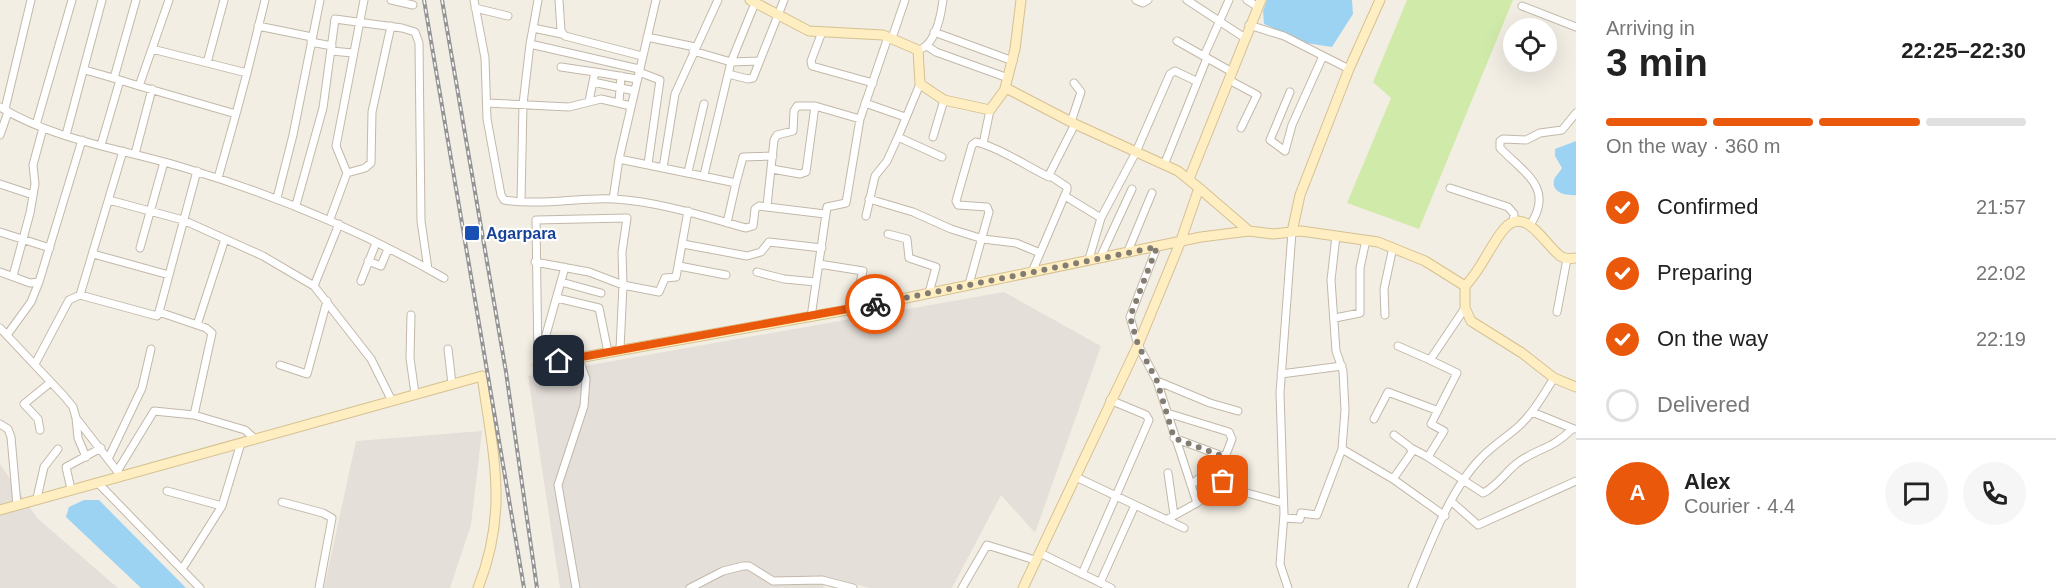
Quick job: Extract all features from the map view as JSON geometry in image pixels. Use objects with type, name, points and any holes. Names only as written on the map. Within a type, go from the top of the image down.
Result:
[{"type":"street","points":[[0,135],[4,109],[31,0]]},
{"type":"street","points":[[13,276],[24,240],[35,184],[33,165],[40,126],[72,0]]},
{"type":"street","points":[[66,135],[102,0]]},
{"type":"street","points":[[101,145],[136,0]]},
{"type":"street","points":[[139,86],[169,0]]},
{"type":"street","points":[[207,63],[224,0]]},
{"type":"street","points":[[218,178],[265,0]]},
{"type":"street","points":[[277,198],[320,0]]},
{"type":"street","points":[[330,219],[347,173],[337,154],[336,146],[364,0]]},
{"type":"street","points":[[391,0],[413,4]]},
{"type":"street","points":[[521,201],[523,104],[538,0]]},
{"type":"street","points":[[559,0],[562,34]]},
{"type":"street","points":[[613,199],[619,159],[656,0]]},
{"type":"street","points":[[663,168],[672,106],[694,49],[718,0]]},
{"type":"street","points":[[728,74],[751,79],[784,0]]},
{"type":"street","points":[[811,317],[825,214],[828,205],[846,203],[860,118],[905,0]]},
{"type":"street","points":[[866,216],[875,176],[887,161],[920,84],[922,48],[934,32],[943,0]]},
{"type":"street","points":[[984,144],[990,110],[1005,88],[1013,61],[1021,0]]},
{"type":"street","points":[[1136,0],[1143,3],[1148,0]]},
{"type":"street","points":[[1187,0],[1245,38]]},
{"type":"street","points":[[1164,165],[1185,118],[1196,81],[1229,0]]},
{"type":"street","points":[[1189,179],[1259,3],[1247,0]]},
{"type":"street","points":[[704,175],[731,62],[753,1],[809,31],[858,32],[890,37],[1008,78]]},
{"type":"street","points":[[1288,588],[1280,564],[1284,518],[1281,374],[1292,232],[1300,195],[1376,1]]},
{"type":"street","points":[[475,4],[508,16]]},
{"type":"street","points":[[475,4],[485,58],[489,132],[502,198],[507,201],[613,199],[688,211],[750,228],[754,223],[757,207],[767,206],[825,214]]},
{"type":"street","points":[[1522,6],[1576,27]]},
{"type":"street","points":[[296,205],[323,108],[335,19],[392,26],[415,32],[419,43],[422,221],[428,269]]},
{"type":"street","points":[[1250,25],[1284,36],[1349,69]]},
{"type":"street","points":[[258,26],[312,39],[332,48],[353,53]]},
{"type":"street","points":[[347,173],[365,168],[370,163],[373,104],[392,26]]},
{"type":"street","points":[[533,28],[642,56]]},
{"type":"street","points":[[822,32],[811,61],[812,66],[873,83]]},
{"type":"street","points":[[934,32],[1013,61]]},
{"type":"street","points":[[647,37],[694,49],[731,62],[759,61]]},
{"type":"street","points":[[1177,41],[1205,57],[1257,95],[1241,128]]},
{"type":"street","points":[[530,44],[660,80],[648,164]]},
{"type":"street","points":[[152,49],[247,73]]},
{"type":"street","points":[[1290,92],[1270,142],[1285,151],[1298,111],[1323,56]]},
{"type":"street","points":[[561,67],[621,76],[638,73]]},
{"type":"street","points":[[85,70],[236,114]]},
{"type":"street","points":[[1089,259],[1101,218],[1136,152],[1170,74],[1175,71],[1196,81]]},
{"type":"street","points":[[589,101],[595,72]]},
{"type":"street","points":[[619,102],[621,76]]},
{"type":"street","points":[[593,82],[635,91]]},
{"type":"street","points":[[1049,177],[1073,123],[1081,90],[1074,82]]},
{"type":"street","points":[[920,84],[944,100],[990,110]]},
{"type":"street","points":[[1005,88],[1189,179],[1250,231]]},
{"type":"street","points":[[135,154],[152,89]]},
{"type":"street","points":[[487,103],[568,107],[601,99],[631,106]]},
{"type":"street","points":[[933,137],[944,100]]},
{"type":"street","points":[[688,172],[704,104]]},
{"type":"street","points":[[865,104],[905,117]]},
{"type":"street","points":[[767,206],[777,135],[793,131],[795,108],[800,105],[815,106],[860,118]]},
{"type":"street","points":[[1284,105],[1298,111]]},
{"type":"street","points":[[772,169],[800,174],[806,172],[815,106]]},
{"type":"street","points":[[4,109],[40,126],[82,141],[197,171],[296,205],[330,219],[444,278]]},
{"type":"street","points":[[1530,225],[1541,204],[1539,193],[1528,173],[1500,148],[1500,141],[1503,139],[1526,141],[1540,133],[1558,132],[1565,128],[1576,115]]},
{"type":"street","points":[[898,137],[942,157]]},
{"type":"street","points":[[7,335],[31,302],[39,282],[82,141]]},
{"type":"street","points":[[969,284],[988,221],[989,209],[958,205],[956,201],[972,145],[976,142],[1009,153],[1020,163],[1067,187],[1032,272]]},
{"type":"street","points":[[80,295],[123,152]]},
{"type":"street","points":[[727,223],[743,157],[773,156]]},
{"type":"street","points":[[619,159],[736,183]]},
{"type":"street","points":[[140,248],[164,162]]},
{"type":"street","points":[[35,364],[69,300],[80,295],[158,316],[197,171]]},
{"type":"street","points":[[0,184],[33,195]]},
{"type":"street","points":[[1023,588],[1138,345],[1180,243],[1199,188]]},
{"type":"street","points":[[1450,188],[1508,207],[1514,214],[1514,223]]},
{"type":"street","points":[[1101,256],[1132,189]]},
{"type":"street","points":[[1128,251],[1152,193]]},
{"type":"street","points":[[1065,196],[1101,218]]},
{"type":"street","points":[[869,199],[982,239],[1016,243],[1040,252]]},
{"type":"street","points":[[109,200],[183,220],[263,256],[314,286],[371,359],[392,401]]},
{"type":"street","points":[[535,262],[599,275],[623,285],[659,292],[665,278],[676,277],[688,211]]},
{"type":"street","points":[[538,361],[536,220],[626,217],[620,349]]},
{"type":"street","points":[[1465,286],[1476,275],[1504,228],[1514,223],[1530,225],[1559,255],[1572,258],[1557,312]]},
{"type":"street","points":[[314,286],[339,224]]},
{"type":"street","points":[[538,361],[578,357],[811,317],[1101,256],[1250,231],[1273,234],[1292,232],[1366,240],[1393,247],[1425,261],[1465,286],[1467,289],[1465,308],[1430,360]]},
{"type":"street","points":[[0,232],[50,248]]},
{"type":"street","points":[[888,234],[907,239],[909,258],[936,267],[929,293]]},
{"type":"street","points":[[1284,518],[1300,519],[1301,513],[1317,515],[1342,449],[1345,410],[1342,366],[1336,351],[1331,280],[1336,236]]},
{"type":"street","points":[[197,325],[225,239]]},
{"type":"street","points":[[1335,318],[1360,313],[1360,268],[1366,240]]},
{"type":"street","points":[[683,244],[747,256],[761,252],[769,242],[822,248]]},
{"type":"street","points":[[361,281],[376,243]]},
{"type":"street","points":[[1157,247],[1130,311],[1131,327],[1157,381],[1197,502]]},
{"type":"street","points":[[1385,315],[1384,289],[1393,247]]},
{"type":"street","points":[[368,261],[381,266],[388,249]]},
{"type":"street","points":[[93,254],[169,275]]},
{"type":"street","points":[[819,264],[863,271],[853,309]]},
{"type":"street","points":[[538,361],[565,267]]},
{"type":"street","points":[[679,267],[726,275]]},
{"type":"street","points":[[0,272],[30,283],[39,282]]},
{"type":"street","points":[[757,272],[784,279],[816,282]]},
{"type":"street","points":[[561,282],[601,293]]},
{"type":"street","points":[[557,298],[599,308],[608,352]]},
{"type":"street","points":[[280,365],[307,374],[327,301]]},
{"type":"street","points":[[1465,308],[1471,321],[1522,353],[1554,378],[1576,387]]},
{"type":"street","points":[[159,312],[210,330],[212,335],[194,415]]},
{"type":"street","points":[[411,315],[411,362],[415,394]]},
{"type":"street","points":[[0,328],[70,403],[76,418],[78,438],[86,457]]},
{"type":"street","points":[[1398,346],[1457,373],[1436,410],[1431,424],[1444,431],[1428,457]]},
{"type":"street","points":[[109,457],[142,388],[151,349]]},
{"type":"street","points":[[448,349],[452,384]]},
{"type":"street","points":[[576,588],[558,484],[584,406],[586,379],[578,357]]},
{"type":"street","points":[[1281,374],[1342,366]]},
{"type":"street","points":[[0,510],[98,483],[119,473],[241,443],[482,376],[497,501],[496,529],[478,588]]},
{"type":"street","points":[[1412,588],[1464,480],[1480,459],[1532,412],[1554,378]]},
{"type":"street","points":[[1157,381],[1210,403],[1238,411]]},
{"type":"street","points":[[40,430],[38,419],[24,404],[51,382]]},
{"type":"street","points":[[1374,419],[1388,392],[1436,410]]},
{"type":"street","points":[[1082,574],[1149,420],[1146,415],[1110,400]]},
{"type":"street","points":[[119,473],[151,413],[165,410],[194,415],[245,430],[255,439]]},
{"type":"street","points":[[1394,435],[1480,492],[1486,492],[1516,464],[1552,447],[1574,429],[1532,412]]},
{"type":"street","points":[[1167,413],[1229,432],[1232,439],[1225,457],[1191,485]]},
{"type":"street","points":[[76,418],[109,457],[119,473]]},
{"type":"street","points":[[0,424],[8,429],[11,437],[17,504]]},
{"type":"street","points":[[1174,438],[1225,457]]},
{"type":"street","points":[[184,566],[222,506],[241,443]]},
{"type":"street","points":[[37,498],[42,471],[58,448]]},
{"type":"street","points":[[71,489],[65,468],[101,448]]},
{"type":"street","points":[[1393,479],[1412,448]]},
{"type":"street","points":[[1342,449],[1393,479],[1445,516]]},
{"type":"street","points":[[1212,468],[1223,481],[1247,493],[1283,503]]},
{"type":"street","points":[[1168,473],[1174,515]]},
{"type":"street","points":[[1076,477],[1184,528]]},
{"type":"street","points":[[1166,520],[1197,502],[1223,481]]},
{"type":"street","points":[[1452,502],[1479,525],[1576,481]]},
{"type":"street","points":[[98,483],[200,588]]},
{"type":"street","points":[[167,491],[222,506]]},
{"type":"street","points":[[282,502],[323,513],[332,518],[319,588]]},
{"type":"street","points":[[1100,583],[1135,505]]},
{"type":"street","points":[[962,588],[987,545],[1037,557],[1111,588]]},
{"type":"street","points":[[690,588],[723,571],[743,566],[749,566],[773,581],[807,579],[853,588]]},
{"type":"street","points":[[802,588],[807,579]]},
{"type":"shaded area","points":[[1004,292],[1101,346],[1035,533],[1001,495],[952,588],[870,588],[829,578],[823,588],[560,588],[528,376]]},
{"type":"shaded area","points":[[482,431],[471,525],[450,588],[324,588],[356,441]]},
{"type":"shaded area","points":[[0,464],[37,518],[118,588],[0,588]]},
{"type":"green space","points":[[1407,0],[1513,0],[1506,18],[1503,18],[1503,24],[1419,229],[1347,203],[1391,98],[1373,82]]},
{"type":"water","points":[[1267,0],[1352,0],[1353,14],[1332,47],[1306,43],[1264,24],[1263,11]]},
{"type":"water","points":[[1576,141],[1576,195],[1568,195],[1555,188],[1555,178],[1562,168],[1555,156],[1555,149]]},
{"type":"water","points":[[84,500],[99,500],[186,588],[141,588],[66,517],[69,507]]},
{"type":"railway","points":[[424,0],[524,588]]},
{"type":"railway","points":[[442,0],[506,372],[537,588]]},
{"type":"way so far","points":[[875,304],[1128,251],[1157,247],[1130,311],[1131,327],[1157,381],[1174,438],[1225,457],[1212,468],[1223,481]]},
{"type":"place","name":"Agarpara","points":[[472,233]]},
{"type":"route","points":[[559,361],[875,304]]}]
